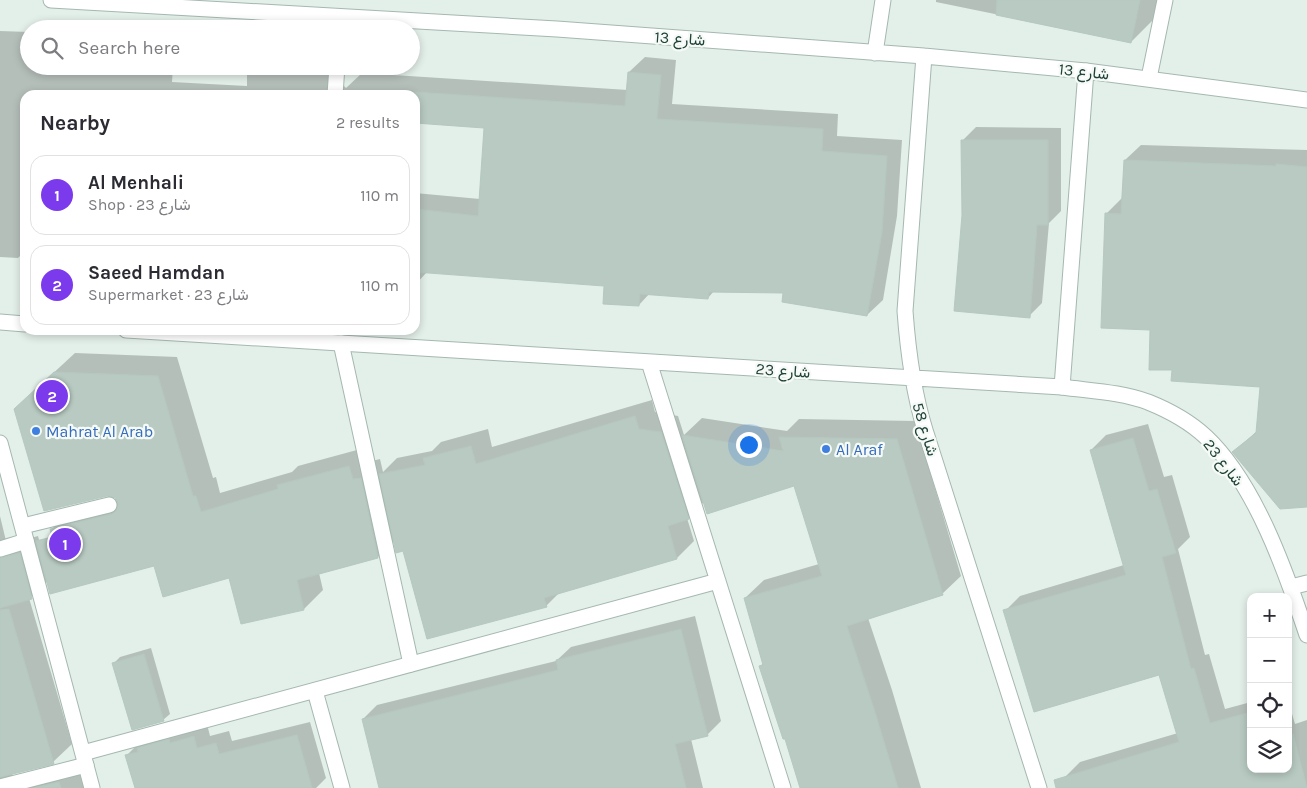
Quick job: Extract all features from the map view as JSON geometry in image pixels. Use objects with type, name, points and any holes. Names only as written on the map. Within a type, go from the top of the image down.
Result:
[{"type":"street","name":"شارع 13","points":[[51,0],[237,5],[322,20]]},
{"type":"street","points":[[875,53],[883,0]]},
{"type":"street","points":[[1149,78],[1165,0]]},
{"type":"street","name":"شارع 13","points":[[420,25],[567,30],[924,56],[1149,78],[1307,100]]},
{"type":"street","name":"شارع 58","points":[[924,56],[906,294],[907,344],[912,378],[925,430],[1039,788]]},
{"type":"street","points":[[1062,387],[1086,71]]},
{"type":"street","points":[[335,90],[336,75]]},
{"type":"street","points":[[0,322],[20,324]]},
{"type":"street","name":"شارع 23","points":[[288,335],[320,336],[341,343],[1062,387],[1116,394],[1148,402],[1178,417],[1206,437],[1228,462],[1246,490],[1270,538],[1291,587],[1307,635]]},
{"type":"street","points":[[341,343],[411,664]]},
{"type":"street","points":[[649,362],[783,788]]},
{"type":"street","points":[[0,443],[92,788]]},
{"type":"street","points":[[22,526],[109,505]]},
{"type":"street","points":[[0,549],[26,541]]},
{"type":"street","points":[[0,786],[84,759],[315,691],[718,581]]},
{"type":"street","points":[[1291,587],[1307,583]]},
{"type":"street","points":[[315,691],[342,788]]},
{"type":"building","points":[[997,0],[1140,0],[1131,43],[996,15]]},
{"type":"building","points":[[628,72],[661,75],[657,119],[823,129],[822,151],[887,156],[882,232],[867,316],[782,302],[783,293],[709,292],[708,299],[640,294],[639,306],[603,304],[604,286],[420,272],[420,210],[478,216],[484,128],[420,123],[420,92],[625,106]]},
{"type":"building","points":[[961,140],[1048,140],[1048,225],[1037,225],[1030,318],[954,311],[962,215]]},
{"type":"building","points":[[1124,160],[1276,166],[1276,164],[1307,167],[1307,507],[1280,509],[1232,452],[1256,433],[1260,387],[1171,381],[1172,370],[1149,370],[1150,330],[1101,328],[1105,213],[1121,214]]},
{"type":"building","points":[[54,372],[158,376],[193,496],[196,496],[201,512],[278,489],[277,485],[349,466],[353,479],[361,478],[378,558],[297,580],[304,610],[241,624],[229,578],[163,597],[154,566],[50,594],[36,541],[52,537],[50,529],[112,514],[116,511],[118,503],[115,498],[107,496],[44,511],[14,409]]},
{"type":"building","points":[[635,416],[639,429],[661,432],[689,519],[668,526],[677,559],[544,598],[547,607],[427,639],[403,551],[396,553],[379,474],[425,465],[423,458],[471,446],[476,464]]},
{"type":"building","points":[[682,435],[783,451],[779,437],[897,439],[943,595],[847,626],[898,788],[800,788],[759,666],[763,665],[744,598],[822,576],[794,486],[707,514]]},
{"type":"building","points":[[1133,438],[1149,491],[1157,489],[1176,553],[1162,557],[1191,669],[1194,668],[1210,723],[1247,713],[1247,773],[1292,773],[1293,734],[1307,788],[1056,788],[1054,780],[1179,742],[1159,675],[1034,712],[1003,610],[1126,575],[1090,450]]},
{"type":"building","points":[[20,553],[32,599],[0,608],[0,558]]},
{"type":"building","points":[[9,609],[54,764],[0,777],[0,610]]},
{"type":"building","points":[[681,629],[708,736],[675,744],[686,788],[379,788],[362,719],[558,670],[556,660]]},
{"type":"building","points":[[144,654],[164,721],[132,730],[112,663]]},
{"type":"building","points":[[297,735],[312,788],[135,788],[125,755],[138,752],[137,748],[169,739],[170,743],[194,736],[197,748],[216,743],[219,754]]},
{"type":"building","points":[[59,782],[61,788],[34,788]]},
{"type":"place","name":"Saeed Hamdan","points":[[52,396]]},
{"type":"place","name":"Mahrat Al Arab","points":[[36,431]]},
{"type":"place","name":"Al Araf","points":[[826,449]]},
{"type":"place","name":"Al Menhali","points":[[65,544]]}]
